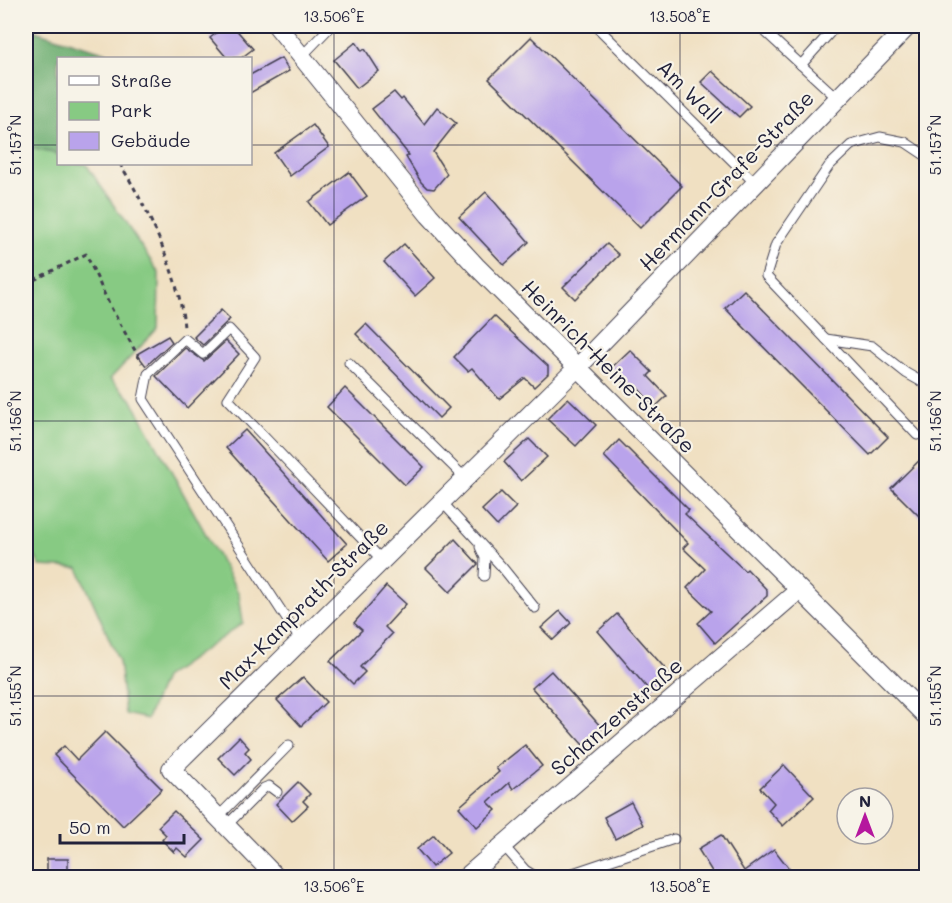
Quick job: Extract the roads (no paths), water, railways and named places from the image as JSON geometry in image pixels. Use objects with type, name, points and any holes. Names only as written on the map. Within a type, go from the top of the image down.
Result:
[{"type":"street","name":"Hermann-Grafe-Straße","points":[[578,368],[908,26]]},
{"type":"street","name":"Heinrich-Heine-Straße","points":[[279,27],[429,215],[476,266],[927,716]]},
{"type":"street","name":"Max-Kamprath-Straße","points":[[277,878],[171,769],[381,559],[578,368]]},
{"type":"street","name":"Schanzenstraße","points":[[465,878],[799,590]]},
{"type":"lane","points":[[302,56],[331,26]]},
{"type":"lane","name":"Am Wall","points":[[596,26],[756,184]]},
{"type":"lane","points":[[759,26],[838,99]]},
{"type":"lane","points":[[801,65],[836,26]]},
{"type":"lane","points":[[917,435],[766,276],[776,244],[829,166],[850,145],[880,137],[905,142],[927,156]]},
{"type":"lane","points":[[301,641],[144,399],[148,374],[185,339],[203,354],[229,329],[255,357],[228,399],[381,559]]},
{"type":"lane","points":[[826,339],[872,346],[906,373],[922,382],[927,379]]},
{"type":"lane","points":[[349,363],[465,478]]},
{"type":"lane","points":[[441,501],[535,608]]},
{"type":"lane","points":[[470,532],[484,553],[484,576]]},
{"type":"lane","points":[[223,821],[289,745]]},
{"type":"lane","points":[[223,821],[264,788],[269,786],[277,792]]},
{"type":"lane","points":[[558,878],[674,839]]},
{"type":"lane","points":[[503,845],[525,870],[538,878]]}]
